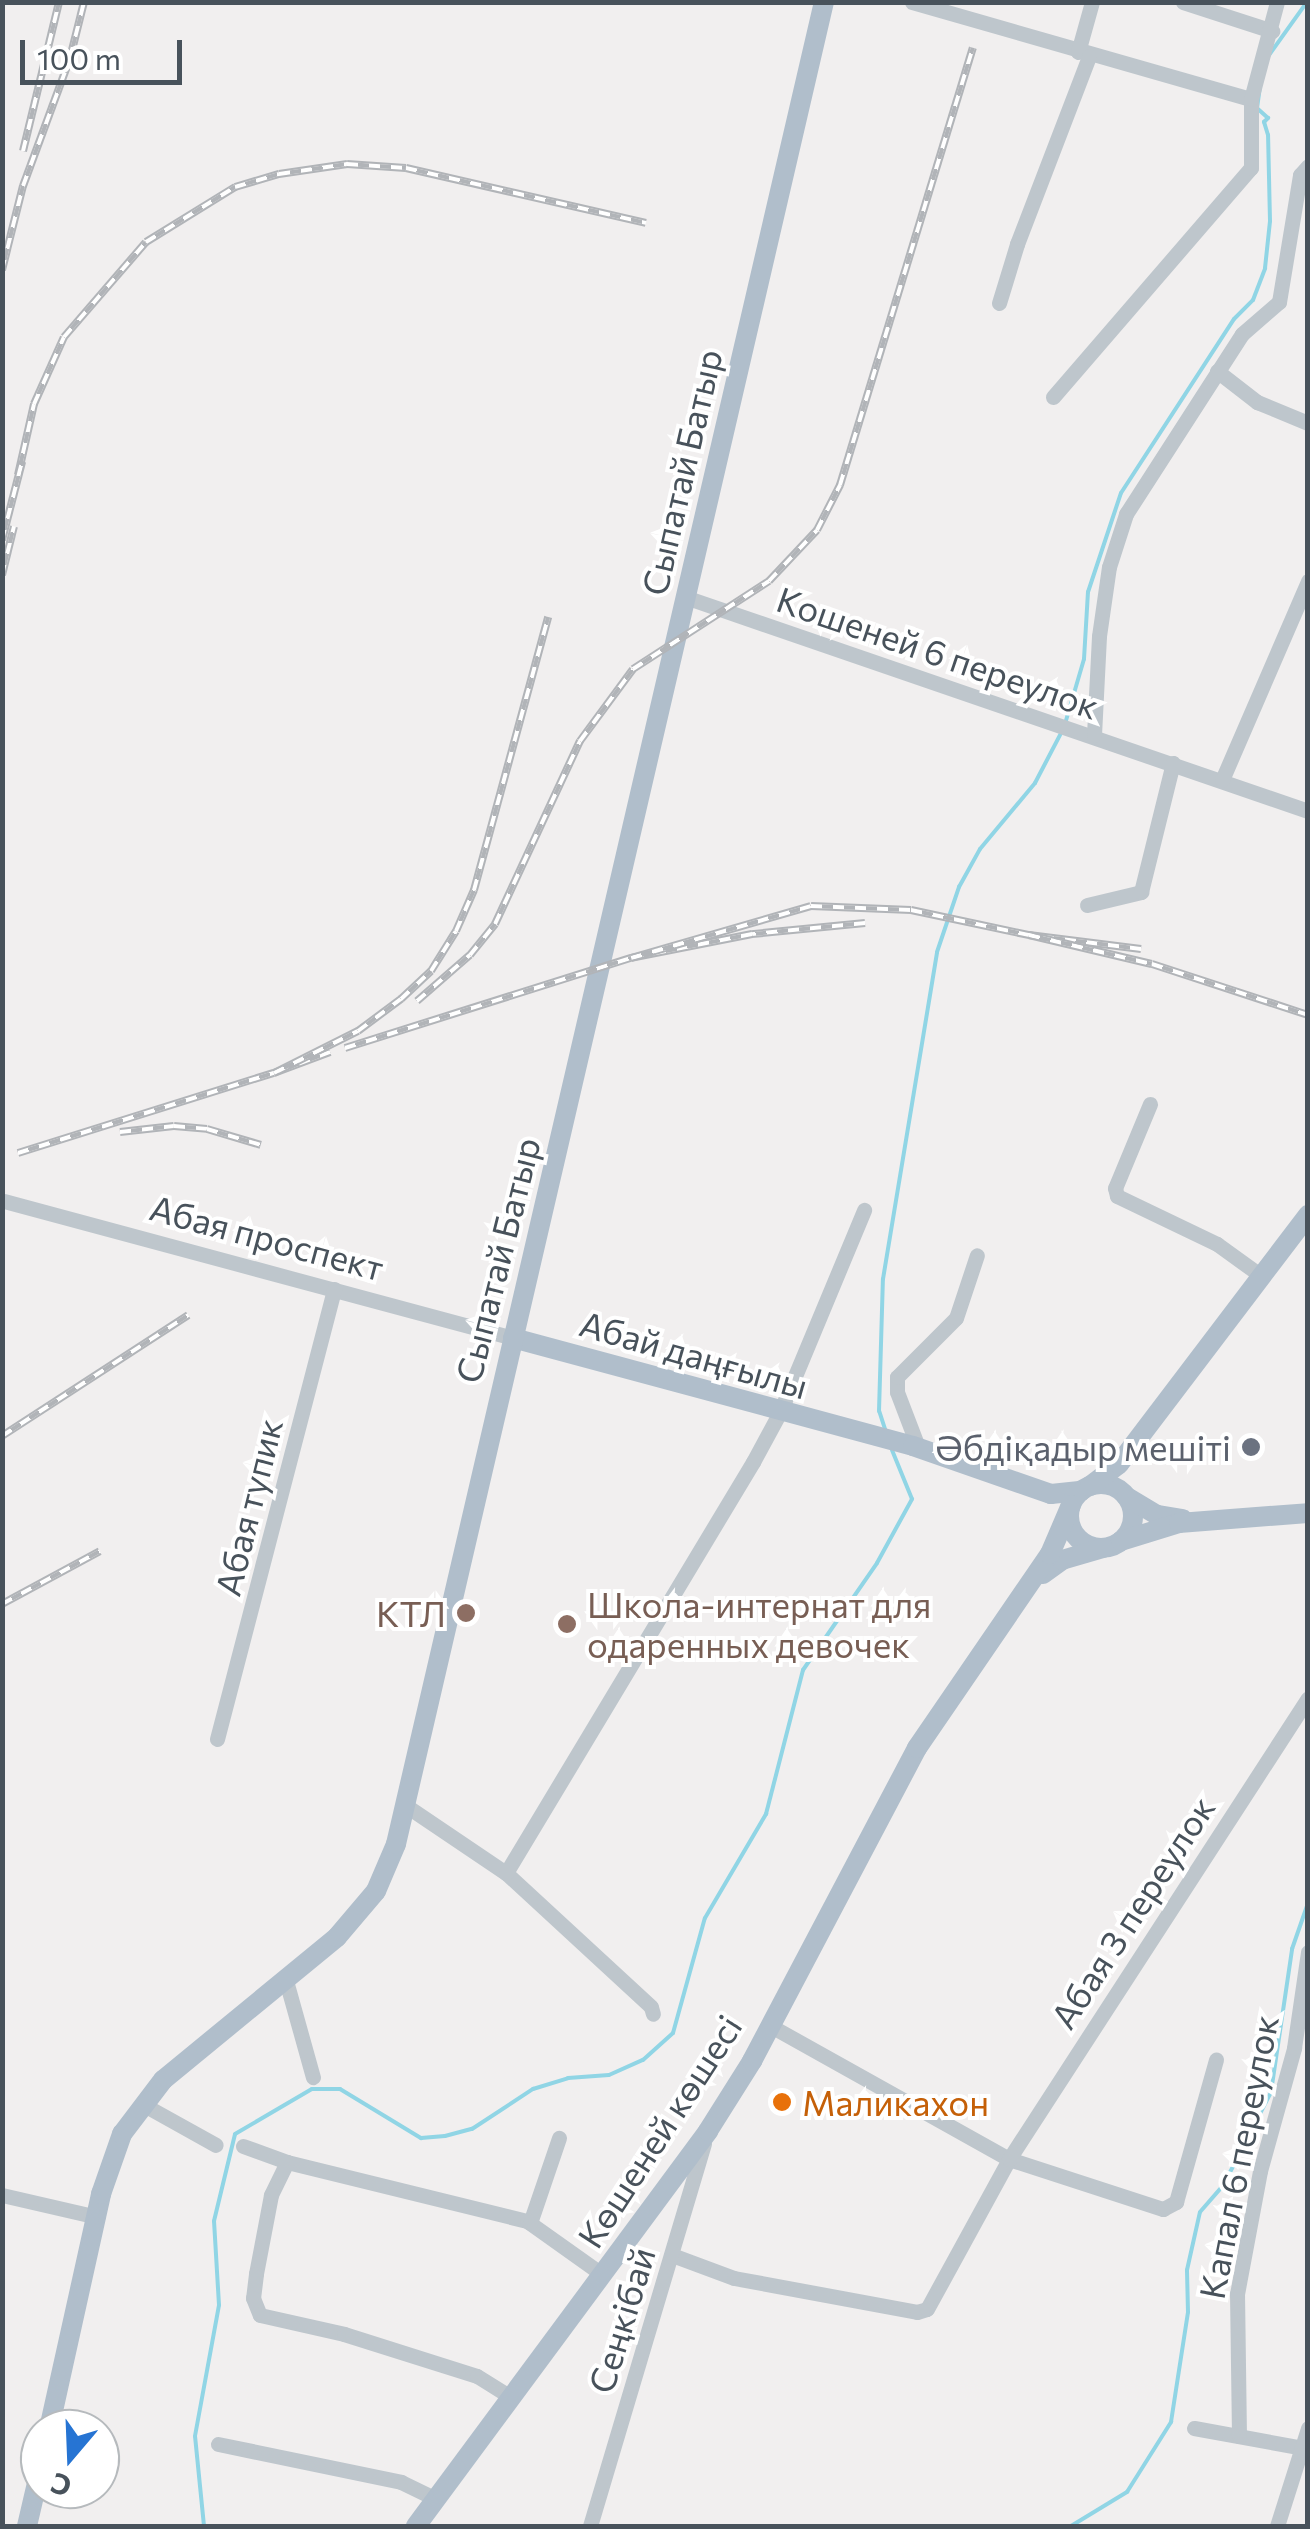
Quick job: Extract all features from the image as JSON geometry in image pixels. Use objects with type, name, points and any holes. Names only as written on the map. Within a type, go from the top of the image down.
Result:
[{"type":"main road","name":"Сыпатай Батыр","points":[[54,2409],[97,2216],[122,2134],[163,2080],[337,1937],[376,1891],[405,1805],[824,2]]},
{"type":"main road","points":[[1022,1598],[1076,1507],[1111,1473],[1308,1214]]},
{"type":"main road","name":"Абай даңғылы","points":[[514,1338],[916,1446]]},
{"type":"main road","points":[[916,1446],[1065,1496],[1076,1507],[1092,1547],[1112,1544],[1132,1525],[1122,1471],[1128,1451]]},
{"type":"main road","points":[[1021,1484],[1048,1502],[1076,1507],[1108,1486],[1158,1515],[1200,1520],[1308,1514]]},
{"type":"main road","points":[[1022,1598],[1062,1560],[1200,1520]]},
{"type":"main road","name":"Көшеней көшесі","points":[[416,2526],[708,2130],[752,2061],[917,1748],[1022,1598]]},
{"type":"street","points":[[912,2],[1250,99]]},
{"type":"street","points":[[1000,302],[1084,54],[1092,2]]},
{"type":"street","points":[[1183,2],[1272,31]]},
{"type":"street","points":[[1053,397],[1252,168],[1250,99],[1277,2]]},
{"type":"street","points":[[1094,736],[1099,636],[1109,566],[1126,514],[1242,334],[1279,302],[1300,175],[1308,166]]},
{"type":"street","points":[[1217,372],[1258,402],[1308,423]]},
{"type":"street","points":[[1222,780],[1308,581]]},
{"type":"street","name":"Кошеней 6 переулок","points":[[685,597],[1308,810]]},
{"type":"street","points":[[1087,905],[1141,892],[1173,763]]},
{"type":"street","points":[[1150,1104],[1115,1188],[1117,1196],[1217,1244],[1260,1275]]},
{"type":"street","name":"Абая проспект","points":[[4,1201],[514,1338]]},
{"type":"street","points":[[506,1873],[582,1753],[780,1412],[864,1210]]},
{"type":"street","points":[[916,1446],[897,1378],[956,1318],[977,1255]]},
{"type":"street","name":"Абая тупик","points":[[217,1738],[334,1289]]},
{"type":"street","name":"Абая 3 переулок","points":[[672,2255],[734,2278],[917,2312],[927,2309],[1009,2159],[1308,1698]]},
{"type":"street","points":[[405,1805],[506,1873],[651,2007],[653,2014]]},
{"type":"street","name":"Капал 6 переулок","points":[[1239,2436],[1236,2294],[1260,2171],[1294,2048],[1308,1952]]},
{"type":"street","points":[[285,1977],[314,2077]]},
{"type":"street","points":[[768,2025],[1009,2159],[1152,2206],[1176,2202],[1216,2060]]},
{"type":"street","points":[[144,2105],[216,2145]]},
{"type":"street","name":"Сеңкібай","points":[[590,2526],[708,2130]]},
{"type":"street","points":[[530,2223],[559,2138]]},
{"type":"street","points":[[244,2146],[287,2162],[530,2223],[603,2275]]},
{"type":"street","points":[[287,2162],[271,2195],[256,2274],[254,2298],[260,2314],[344,2334],[477,2376],[511,2398]]},
{"type":"street","points":[[2,2195],[97,2216]]},
{"type":"street","points":[[1194,2428],[1303,2447]]},
{"type":"street","points":[[1277,2526],[1308,2428]]},
{"type":"street","points":[[218,2444],[401,2482],[436,2499]]},
{"type":"waterway","points":[[1269,55],[1307,2]]},
{"type":"waterway","points":[[1065,724],[1084,659],[1088,592],[1121,493],[1234,319],[1253,300],[1265,268],[1270,221],[1268,135],[1264,122],[1268,118],[1257,108],[1260,87]]},
{"type":"waterway","points":[[886,1432],[879,1411],[883,1279],[937,952],[959,887],[980,849],[1035,783],[1061,733]]},
{"type":"waterway","points":[[204,2526],[195,2436],[219,2305],[214,2221],[235,2134],[312,2089],[340,2089],[421,2138],[445,2136],[472,2129],[533,2089],[568,2078],[609,2075],[643,2060],[673,2033],[705,1918],[766,1814],[803,1670],[877,1563],[912,1499],[892,1450]]},
{"type":"waterway","points":[[1071,2526],[1127,2492],[1171,2422],[1188,2312],[1187,2270],[1200,2212],[1224,2184],[1271,2092],[1292,1949],[1308,1903]]},
{"type":"railway","points":[[23,151],[59,2]]},
{"type":"railway","points":[[2,270],[23,186],[70,58],[84,2]]},
{"type":"railway","points":[[417,1001],[470,955],[495,924],[580,741],[633,669],[769,581],[817,530],[840,485],[973,48]]},
{"type":"railway","points":[[18,475],[34,404],[64,337],[146,242],[235,187],[279,174],[347,164],[406,168],[646,223]]},
{"type":"railway","points":[[2,540],[22,462]]},
{"type":"railway","points":[[2,575],[14,526]]},
{"type":"railway","points":[[330,1052],[274,1073],[358,1031],[401,999],[431,971],[456,931],[474,890],[548,617]]},
{"type":"railway","points":[[865,923],[752,934],[631,958],[811,906],[911,910],[1029,935]]},
{"type":"railway","points":[[1141,949],[1029,935],[1152,964],[1308,1015]]},
{"type":"railway","points":[[345,1048],[631,958]]},
{"type":"railway","points":[[18,1153],[274,1073]]},
{"type":"railway","points":[[120,1132],[174,1126],[207,1129],[261,1145]]},
{"type":"railway","points":[[2,1436],[188,1315]]},
{"type":"railway","points":[[2,1604],[100,1551]]},
{"type":"place","name":"Әбдіқадыр мешіті","points":[[1251,1447]]},
{"type":"place","name":"КТЛ","points":[[466,1613]]},
{"type":"place","name":"Школа-интернат для одаренных девочек","points":[[567,1624]]},
{"type":"place","name":"Маликахон","points":[[782,2102]]}]
